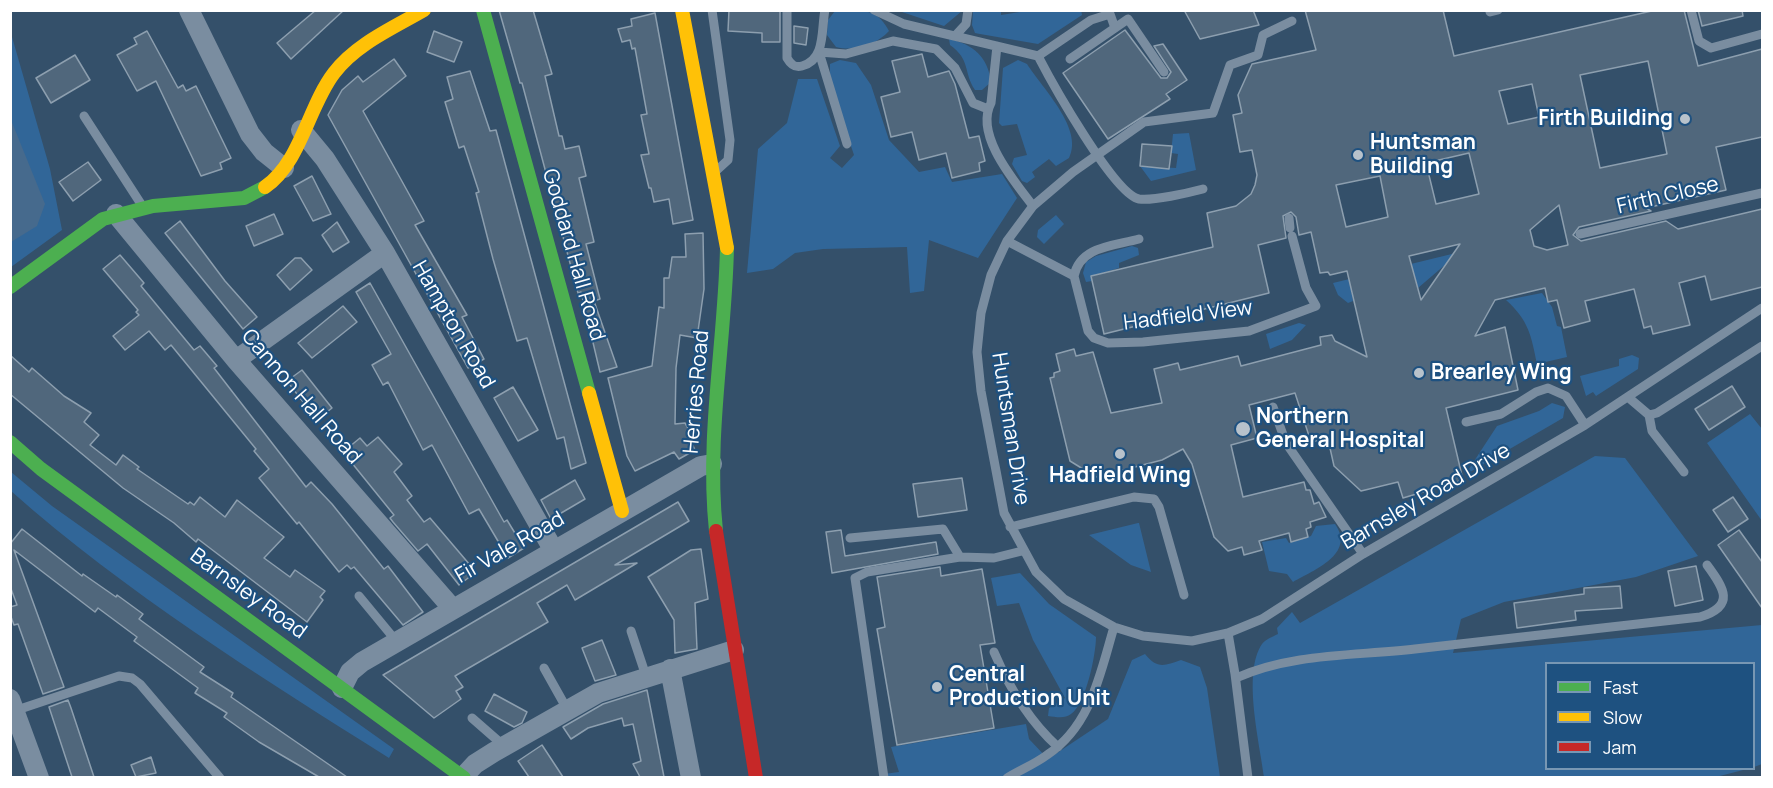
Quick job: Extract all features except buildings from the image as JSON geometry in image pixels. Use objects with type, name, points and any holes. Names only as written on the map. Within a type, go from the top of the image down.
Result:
[{"type":"main road","points":[[10,287],[103,219],[143,207],[242,198],[271,184],[284,168],[301,130],[335,71],[354,54],[424,10]]},
{"type":"main road","name":"Goddard Hall Road","points":[[483,10],[622,511]]},
{"type":"main road","name":"Herries Road","points":[[682,10],[715,172],[727,244],[712,464],[719,556],[756,777]]},
{"type":"main road","name":"Barnsley Road","points":[[10,442],[41,470],[463,777]]},
{"type":"street","points":[[189,10],[250,134],[264,152],[284,168]]},
{"type":"street","name":"Hampton Road","points":[[301,130],[325,159],[385,253],[554,551]]},
{"type":"street","name":"Cannon Hall Road","points":[[117,214],[236,360],[453,609]]},
{"type":"street","points":[[236,360],[385,253]]},
{"type":"street","name":"Fir Vale Road","points":[[342,687],[356,666],[700,466],[712,464]]},
{"type":"street","points":[[463,777],[475,764],[598,693],[734,650]]},
{"type":"street","points":[[670,669],[691,777]]},
{"type":"street","points":[[13,705],[39,777]]},
{"type":"lane","points":[[712,10],[730,140],[728,160],[715,172]]},
{"type":"lane","points":[[787,10],[787,58],[790,64],[797,67],[807,65],[819,52]]},
{"type":"lane","points":[[825,10],[819,52],[847,144]]},
{"type":"lane","points":[[874,10],[904,24],[1038,56],[1098,156],[1130,195],[1140,199],[1203,189]]},
{"type":"lane","points":[[955,36],[966,24],[968,10]]},
{"type":"lane","points":[[1691,10],[1699,41],[1711,48],[1762,34]]},
{"type":"lane","points":[[1038,56],[1091,20],[1110,14],[1115,28]]},
{"type":"lane","points":[[1070,59],[1128,19],[1164,72]]},
{"type":"lane","name":"Huntsman Drive","points":[[1228,633],[1192,641],[1143,636],[1114,627],[1064,599],[1036,572],[1010,527],[1004,513],[997,482],[977,352],[981,313],[991,275],[1007,241],[1033,206],[1144,122],[1213,113],[1230,65],[1258,55],[1263,35],[1292,21]]},
{"type":"lane","points":[[819,52],[846,54],[893,41],[936,49],[955,68],[973,103],[988,109]]},
{"type":"lane","points":[[997,46],[991,103],[988,109],[989,129],[999,160],[1033,206]]},
{"type":"lane","points":[[84,116],[143,207]]},
{"type":"lane","name":"Firth Close","points":[[1580,234],[1762,193]]},
{"type":"lane","name":"Hadfield View","points":[[1074,276],[1088,331],[1094,338],[1108,343],[1143,342],[1249,331],[1316,306],[1306,288],[1290,227]]},
{"type":"lane","points":[[1007,241],[1074,276],[1076,264],[1092,251],[1138,239]]},
{"type":"lane","name":"Barnsley Road Drive","points":[[1228,633],[1262,619],[1363,554],[1585,425],[1762,308]]},
{"type":"lane","points":[[1649,415],[1657,413],[1762,346]]},
{"type":"lane","points":[[1467,422],[1501,414],[1536,392],[1548,388],[1566,396],[1585,425]]},
{"type":"lane","points":[[1629,398],[1649,415],[1652,431],[1684,472]]},
{"type":"lane","points":[[1273,407],[1286,443],[1363,554]]},
{"type":"lane","points":[[1010,527],[1134,497],[1154,499],[1159,507],[1184,595]]},
{"type":"lane","points":[[850,538],[943,529],[960,557]]},
{"type":"lane","points":[[884,777],[855,578],[867,572],[960,557],[994,558],[1022,551]]},
{"type":"lane","points":[[1236,678],[1272,666],[1339,654],[1412,650],[1700,617],[1713,613],[1724,602],[1724,593],[1707,565]]},
{"type":"lane","points":[[359,596],[397,642]]},
{"type":"lane","points":[[1007,777],[1048,755],[1075,732],[1092,701],[1114,627]]},
{"type":"lane","points":[[631,631],[646,676]]},
{"type":"lane","points":[[1228,633],[1248,777]]},
{"type":"lane","points":[[994,652],[1025,711],[1040,732],[1058,747]]},
{"type":"lane","points":[[544,668],[567,709]]},
{"type":"lane","points":[[13,705],[119,676],[132,678],[174,721],[220,777]]},
{"type":"lane","points":[[472,718],[504,746]]},
{"type":"shaded area","points":[[1081,10],[1082,15],[1038,44],[975,33],[972,25],[973,11],[1001,11],[1001,15],[1026,11]]},
{"type":"shaded area","points":[[835,11],[860,11],[873,14],[879,17],[889,31],[872,44],[850,49],[836,47],[827,35],[828,20]]},
{"type":"shaded area","points":[[899,11],[962,11],[944,26]]},
{"type":"shaded area","points":[[10,30],[50,169],[62,230],[11,267]]},
{"type":"shaded area","points":[[949,39],[972,48],[987,65],[991,82],[982,90],[975,90],[971,84],[964,61],[950,45]]},
{"type":"shaded area","points":[[840,60],[856,63],[871,85],[889,140],[919,172],[945,167],[952,182],[1002,174],[1017,198],[978,258],[929,240],[924,291],[910,293],[907,247],[823,249],[795,253],[773,269],[747,273],[758,149],[787,123],[798,79],[817,79],[840,146],[830,158],[842,168],[854,155],[830,84],[830,64]]},
{"type":"shaded area","points":[[1018,60],[1027,64],[1060,110],[1067,122],[1072,147],[1069,158],[1056,166],[1049,159],[1032,172],[1035,177],[1027,183],[1022,181],[1012,164],[1014,158],[1027,155],[1017,124],[1002,126],[999,123],[1003,68]]},
{"type":"shaded area","points":[[11,120],[45,204],[37,226],[11,242]]},
{"type":"shaded area","points":[[1189,133],[1196,170],[1151,181],[1140,166],[1176,168],[1178,154],[1171,153],[1173,134]]},
{"type":"shaded area","points":[[1056,215],[1064,224],[1044,244],[1037,237],[1038,230]]},
{"type":"shaded area","points":[[1132,246],[1138,248],[1139,255],[1119,263],[1119,268],[1092,276],[1092,281],[1086,282],[1083,273],[1086,262],[1096,256]]},
{"type":"shaded area","points":[[1460,252],[1418,288],[1413,272],[1351,290],[1353,301],[1348,303],[1338,295],[1333,283]]},
{"type":"shaded area","points":[[1542,293],[1552,307],[1557,326],[1561,327],[1567,357],[1537,364],[1528,329],[1520,315],[1506,300]]},
{"type":"shaded area","points":[[1299,323],[1306,325],[1292,340],[1270,349],[1266,334]]},
{"type":"shaded area","points":[[1632,355],[1639,358],[1638,369],[1596,396],[1593,392],[1586,396],[1580,376],[1619,366],[1619,359]]},
{"type":"shaded area","points":[[1552,403],[1565,407],[1563,418],[1465,475],[1497,426],[1539,411]]},
{"type":"shaded area","points":[[1750,414],[1762,429],[1762,521],[1707,443]]},
{"type":"shaded area","points":[[1595,456],[1625,458],[1698,556],[1636,577],[1504,602],[1461,619],[1453,653],[1762,625],[1762,764],[1755,767],[1755,662],[1545,662],[1545,770],[1743,770],[1712,778],[1264,777],[1254,709],[1253,672],[1256,657],[1262,644],[1278,634],[1277,628],[1292,612],[1300,623]]},
{"type":"shaded area","points":[[11,472],[52,506],[394,749],[389,758],[194,632],[100,564],[11,491]]},
{"type":"shaded area","points":[[1139,523],[1151,572],[1131,565],[1089,535]]},
{"type":"shaded area","points":[[1335,524],[1340,535],[1340,544],[1330,560],[1293,582],[1287,574],[1269,571],[1262,542],[1286,538],[1289,543],[1311,536],[1316,526]]},
{"type":"shaded area","points":[[1020,573],[1049,604],[1096,637],[1086,690],[1076,709],[1066,717],[1048,716],[1049,708],[1065,698],[1033,640],[1019,603],[997,606],[991,578]]},
{"type":"shaded area","points":[[1145,654],[1153,662],[1161,665],[1181,660],[1200,667],[1207,688],[1220,777],[884,778],[884,774],[899,772],[891,747],[1026,724],[1029,739],[1048,759],[1108,719],[1132,660]]},
{"type":"traffic: fast","points":[[483,10],[589,393]]},
{"type":"traffic: fast","points":[[10,287],[103,219],[153,206],[244,198],[265,187]]},
{"type":"traffic: fast","points":[[716,531],[713,460],[727,248]]},
{"type":"traffic: fast","points":[[10,442],[41,469],[464,778]]},
{"type":"traffic: slow","points":[[265,187],[277,176],[296,149],[317,102],[334,73],[364,45],[424,10]]},
{"type":"traffic: slow","points":[[682,10],[727,248]]},
{"type":"traffic: slow","points":[[589,393],[622,511]]},
{"type":"traffic: jam","points":[[716,531],[756,778]]},
{"type":"place","name":"Firth Building","points":[[1685,119]]},
{"type":"place","name":"Huntsman Building","points":[[1358,155]]},
{"type":"place","name":"Brearley Wing","points":[[1419,373]]},
{"type":"place","name":"Northern General Hospital","points":[[1243,429]]},
{"type":"place","name":"Hadfield Wing","points":[[1120,454]]},
{"type":"place","name":"Central Production Unit","points":[[937,687]]}]
